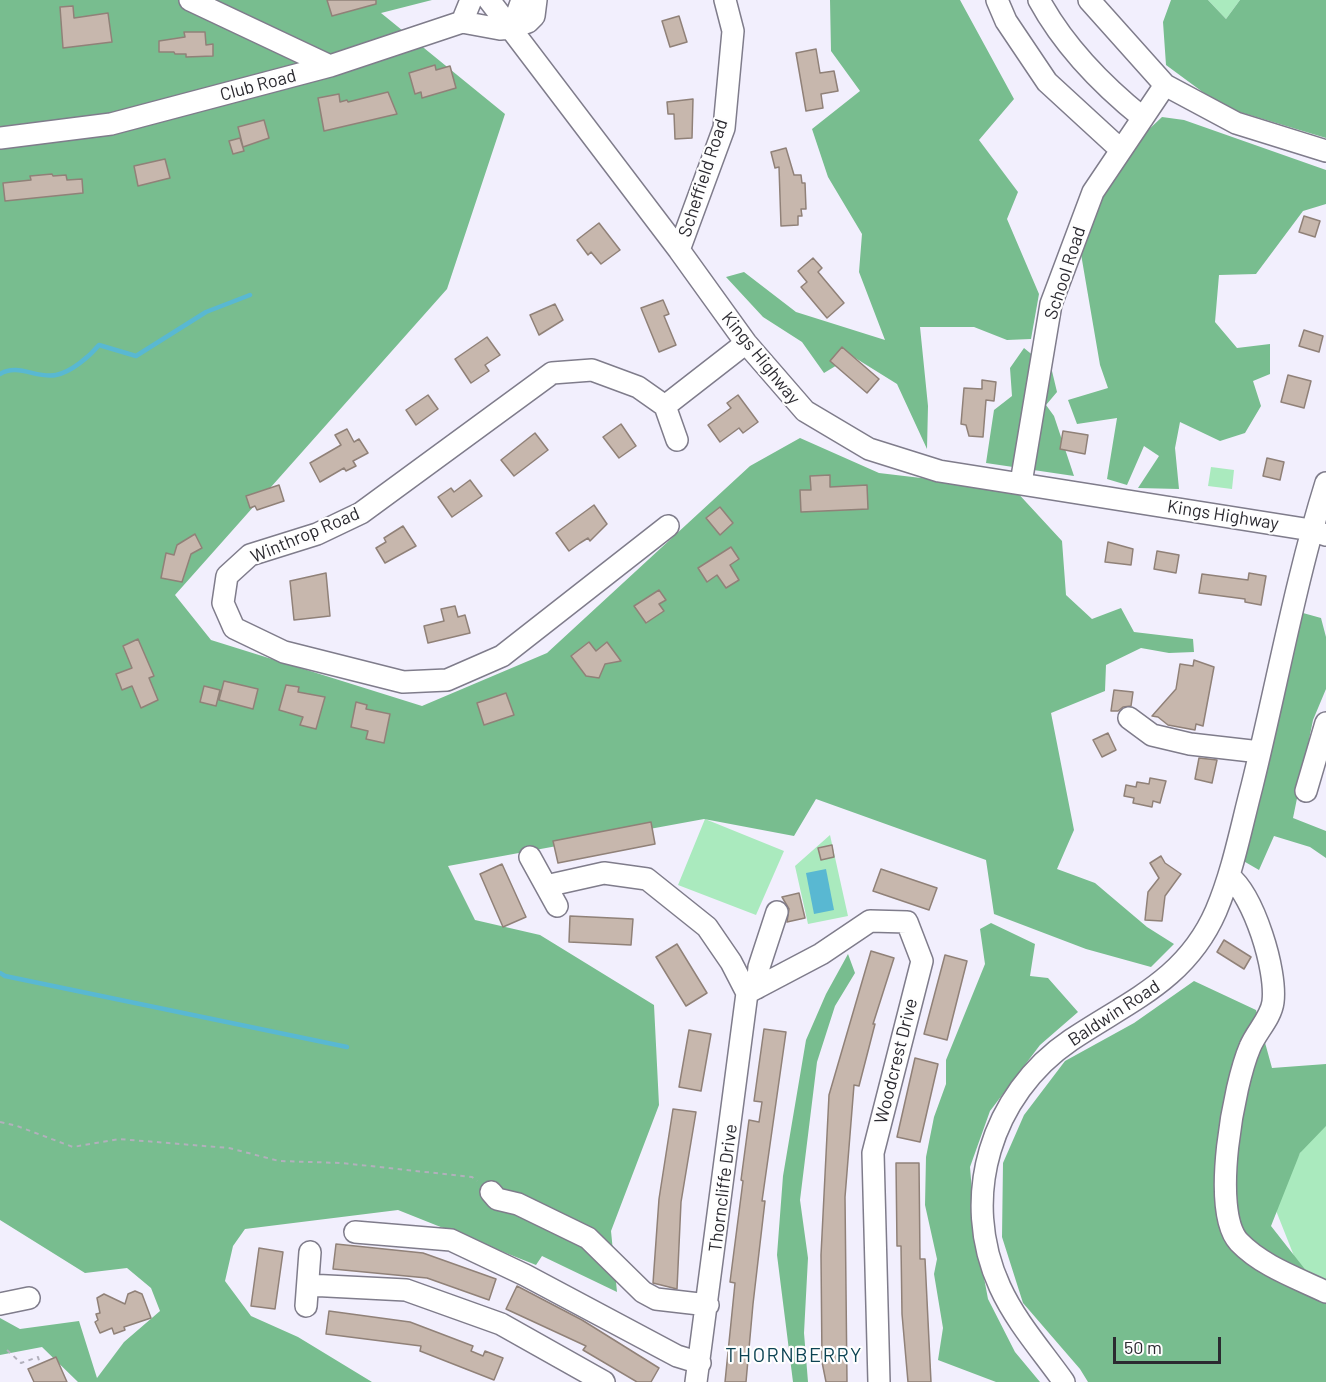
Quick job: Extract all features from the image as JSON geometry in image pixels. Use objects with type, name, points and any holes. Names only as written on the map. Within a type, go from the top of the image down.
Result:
[{"type":"street","points":[[190,0],[330,66]]},
{"type":"street","points":[[462,22],[471,0]]},
{"type":"street","name":"Kings Highway","points":[[489,0],[679,250],[746,343],[805,411],[869,449],[939,471],[1319,532]]},
{"type":"street","points":[[512,28],[522,0]]},
{"type":"street","points":[[512,28],[528,22],[534,16],[537,0]]},
{"type":"street","name":"Scheffield Road","points":[[679,250],[724,128],[733,31],[725,0]]},
{"type":"street","points":[[997,0],[1006,21],[1047,82],[1121,150]]},
{"type":"street","points":[[1039,0],[1050,21],[1106,88],[1143,118]]},
{"type":"street","points":[[1089,0],[1165,85],[1236,123],[1326,151]]},
{"type":"street","name":"Club Road","points":[[0,138],[111,124],[330,66],[462,22],[500,29],[512,28]]},
{"type":"street","name":"School Road","points":[[1021,483],[1051,304],[1093,192],[1165,85]]},
{"type":"street","points":[[676,440],[665,406],[746,343]]},
{"type":"street","name":"Winthrop Road","points":[[665,406],[638,387],[592,370],[552,373],[361,513],[317,534],[250,555],[227,576],[223,603],[234,628],[284,652],[403,682],[447,680],[502,656],[668,526]]},
{"type":"street","name":"Baldwin Road","points":[[1064,1382],[1012,1311],[988,1256],[982,1228],[982,1202],[984,1174],[990,1148],[1000,1122],[1029,1076],[1051,1054],[1144,996],[1182,964],[1215,913],[1229,876],[1319,532],[1326,483]]},
{"type":"street","points":[[1129,718],[1152,735],[1190,744],[1260,752]]},
{"type":"street","points":[[1306,791],[1325,728]]},
{"type":"street","points":[[530,857],[557,906]]},
{"type":"street","points":[[546,886],[604,873],[647,879],[707,927],[752,990]]},
{"type":"street","points":[[1229,876],[1245,893],[1263,940],[1273,983],[1273,1004],[1251,1045],[1241,1072],[1232,1124],[1226,1206],[1238,1240],[1253,1254],[1274,1267],[1326,1292]]},
{"type":"street","name":"Thorncliffe Drive","points":[[698,1372],[752,990],[777,912]]},
{"type":"street","name":"Woodcrest Drive","points":[[752,990],[820,954],[870,921],[907,922],[921,961],[873,1153],[879,1382]]},
{"type":"street","points":[[491,1192],[497,1199],[518,1204],[588,1238],[644,1292],[656,1299],[708,1305]]},
{"type":"street","points":[[355,1232],[451,1240],[525,1275],[676,1356],[698,1372]]},
{"type":"street","points":[[310,1252],[307,1295],[406,1290],[501,1324],[604,1382]]},
{"type":"street","points":[[0,1304],[29,1298]]},
{"type":"path","points":[[0,1122],[73,1147],[119,1139],[229,1148],[279,1161],[342,1163],[472,1177],[491,1192]]},
{"type":"path","points":[[7,1350],[21,1362],[38,1356],[40,1364]]},
{"type":"green space","points":[[0,0],[432,0],[381,13],[505,114],[447,289],[175,595],[211,640],[422,706],[547,653],[750,466],[800,438],[879,473],[1014,489],[1062,541],[1066,595],[1092,619],[1121,608],[1134,632],[1193,639],[1194,652],[1169,653],[1141,648],[1106,665],[1105,691],[1051,713],[1074,830],[1057,869],[1095,883],[1147,927],[1174,944],[1151,967],[1086,949],[994,914],[986,860],[816,799],[794,836],[704,819],[448,866],[475,920],[540,935],[654,1005],[659,1105],[611,1231],[617,1292],[542,1256],[536,1265],[398,1210],[245,1229],[233,1246],[225,1281],[251,1316],[298,1337],[372,1382],[78,1382],[42,1347],[0,1355],[0,1318],[20,1329],[79,1321],[97,1378],[124,1342],[160,1311],[151,1288],[127,1268],[85,1273],[0,1220]]},
{"type":"green space","points":[[830,0],[960,0],[1014,99],[979,140],[1018,192],[1007,219],[1039,294],[1031,339],[1007,340],[974,327],[920,327],[928,406],[927,449],[897,384],[852,356],[824,373],[802,342],[763,317],[726,277],[744,272],[796,312],[885,340],[859,272],[862,234],[828,177],[812,129],[860,91],[831,51]]},
{"type":"green space","points":[[1171,0],[1208,0],[1226,19],[1240,0],[1326,0],[1326,138],[1223,107],[1166,65],[1163,22]]},
{"type":"green space","points":[[1208,0],[1240,0],[1226,19]]},
{"type":"green space","points":[[1162,117],[1184,120],[1326,170],[1326,204],[1303,211],[1256,274],[1219,275],[1215,322],[1237,348],[1270,344],[1270,374],[1253,381],[1261,406],[1245,433],[1220,441],[1180,422],[1175,448],[1179,489],[1138,488],[1159,456],[1144,446],[1127,485],[1107,479],[1117,418],[1077,424],[1068,400],[1108,388],[1100,365],[1081,254],[1101,193],[1144,134]]},
{"type":"green space","points":[[1024,348],[1052,371],[1057,392],[1046,405],[1054,416],[1074,476],[986,463],[994,410],[1012,396],[1010,368]]},
{"type":"green space","points":[[1211,467],[1234,470],[1232,489],[1208,486]]},
{"type":"green space","points":[[1303,613],[1321,618],[1326,637],[1326,689],[1313,720],[1293,818],[1326,831],[1326,858],[1310,847],[1274,836],[1259,870],[1240,859]]},
{"type":"green space","points":[[705,819],[784,851],[756,915],[678,885]]},
{"type":"green space","points":[[830,835],[848,916],[808,924],[795,866]]},
{"type":"green space","points":[[991,923],[1035,944],[1030,976],[1048,978],[1078,1012],[1040,1045],[990,1111],[970,1167],[975,1229],[988,1299],[1015,1352],[1040,1382],[996,1382],[938,1360],[943,1328],[934,1274],[937,1259],[925,1205],[926,1157],[934,1117],[946,1084],[946,1060],[985,964],[980,929]]},
{"type":"green space","points":[[848,954],[855,973],[835,1006],[817,1062],[800,1200],[808,1258],[804,1333],[808,1382],[793,1382],[777,1255],[783,1176],[806,1040],[826,994]]},
{"type":"green space","points":[[1194,981],[1256,1010],[1272,1068],[1326,1064],[1326,1126],[1300,1153],[1271,1226],[1326,1296],[1326,1382],[1088,1382],[1080,1369],[1023,1303],[1002,1237],[1003,1163],[1024,1115],[1065,1061],[1134,1023]]},
{"type":"green space","points":[[1326,1105],[1326,1308],[1294,1256],[1273,1203]]},
{"type":"water","points":[[826,869],[834,910],[814,914],[806,873]]},
{"type":"building","points":[[327,0],[376,0],[376,4],[332,16]]},
{"type":"building","points":[[73,6],[74,18],[108,13],[112,42],[63,48],[60,7]]},
{"type":"building","points":[[679,16],[687,42],[670,47],[662,21]]},
{"type":"building","points":[[184,32],[205,32],[206,45],[213,44],[213,56],[186,57],[186,54],[159,52],[159,41],[185,37]]},
{"type":"building","points":[[816,49],[820,73],[834,71],[838,91],[821,94],[823,108],[806,111],[796,53]]},
{"type":"building","points":[[435,65],[436,70],[450,66],[456,88],[422,98],[421,92],[415,94],[409,73]]},
{"type":"building","points":[[388,92],[397,114],[324,131],[318,98],[339,94],[340,102],[347,100],[348,102]]},
{"type":"building","points":[[693,99],[692,138],[675,139],[674,114],[668,114],[667,102]]},
{"type":"building","points":[[264,120],[269,138],[243,147],[238,127]]},
{"type":"building","points":[[240,138],[244,151],[233,154],[229,141]]},
{"type":"building","points":[[786,148],[794,175],[801,175],[802,183],[805,183],[806,209],[801,209],[802,216],[798,216],[798,225],[781,226],[779,167],[775,168],[771,152]]},
{"type":"building","points":[[165,159],[170,178],[138,186],[134,166]]},
{"type":"building","points":[[52,174],[53,176],[66,175],[67,180],[82,179],[83,193],[5,201],[3,183],[31,180],[30,176]]},
{"type":"building","points":[[1304,216],[1320,221],[1315,237],[1299,232]]},
{"type":"building","points":[[599,223],[620,250],[601,264],[591,252],[588,255],[577,240]]},
{"type":"building","points":[[813,258],[822,268],[818,272],[844,303],[827,318],[801,287],[807,282],[798,271]]},
{"type":"building","points":[[663,300],[669,314],[664,316],[676,345],[659,352],[641,308]]},
{"type":"building","points":[[555,304],[563,320],[539,335],[530,315]]},
{"type":"building","points":[[1304,330],[1323,336],[1319,352],[1299,346]]},
{"type":"building","points":[[487,337],[500,355],[485,365],[489,371],[471,383],[455,359]]},
{"type":"building","points":[[842,347],[879,379],[867,393],[830,361]]},
{"type":"building","points":[[1288,375],[1311,381],[1304,408],[1281,402]]},
{"type":"building","points":[[982,380],[996,382],[994,401],[986,400],[983,437],[969,436],[966,425],[961,424],[964,388],[982,389]]},
{"type":"building","points":[[428,395],[438,409],[416,425],[406,410]]},
{"type":"building","points":[[738,395],[758,422],[743,433],[739,428],[720,442],[708,425],[731,408],[727,403]]},
{"type":"building","points":[[621,424],[636,446],[619,458],[603,437]]},
{"type":"building","points":[[347,429],[354,442],[359,439],[368,453],[353,461],[356,466],[346,471],[344,468],[320,482],[310,463],[341,445],[335,435]]},
{"type":"building","points":[[1063,431],[1088,435],[1085,454],[1060,449]]},
{"type":"building","points":[[535,433],[548,450],[514,476],[501,460]]},
{"type":"building","points":[[1267,458],[1284,462],[1280,480],[1263,476]]},
{"type":"building","points":[[830,475],[830,487],[867,485],[868,509],[801,512],[800,490],[811,490],[810,476]]},
{"type":"building","points":[[470,480],[482,496],[452,517],[438,497],[451,488],[454,492]]},
{"type":"building","points":[[279,485],[284,501],[257,510],[255,506],[250,508],[246,496]]},
{"type":"building","points":[[594,505],[607,524],[590,541],[588,538],[569,551],[556,533]]},
{"type":"building","points":[[720,507],[733,523],[720,535],[706,518]]},
{"type":"building","points":[[403,526],[416,546],[385,563],[376,548],[386,542],[384,538]]},
{"type":"building","points":[[195,534],[202,548],[191,554],[182,582],[161,578],[166,553],[174,555],[177,545]]},
{"type":"building","points":[[1108,542],[1133,549],[1131,565],[1105,562]]},
{"type":"building","points":[[731,547],[739,559],[730,565],[739,580],[726,588],[717,575],[707,582],[698,568]]},
{"type":"building","points":[[1157,551],[1179,555],[1176,573],[1154,569]]},
{"type":"building","points":[[326,573],[330,616],[294,620],[290,581]]},
{"type":"building","points":[[1249,573],[1266,576],[1261,605],[1245,602],[1245,599],[1199,593],[1202,574],[1248,580]]},
{"type":"building","points":[[659,590],[666,600],[659,604],[664,611],[646,623],[634,606]]},
{"type":"building","points":[[455,606],[458,617],[465,615],[470,633],[428,643],[424,626],[444,621],[441,609]]},
{"type":"building","points":[[138,639],[154,676],[149,678],[158,700],[141,708],[132,686],[122,690],[116,674],[132,668],[123,646]]},
{"type":"building","points":[[589,642],[596,651],[607,642],[621,661],[605,664],[599,678],[586,676],[571,656]]},
{"type":"building","points":[[1194,660],[1214,667],[1203,726],[1196,724],[1195,730],[1168,725],[1158,717],[1152,716],[1176,689],[1180,664],[1193,666]]},
{"type":"building","points":[[224,681],[258,689],[253,709],[219,700]]},
{"type":"building","points":[[286,685],[299,687],[298,692],[325,697],[316,729],[300,725],[303,717],[279,710]]},
{"type":"building","points":[[204,686],[220,690],[216,706],[200,702]]},
{"type":"building","points":[[1114,690],[1133,692],[1131,706],[1111,711]]},
{"type":"building","points":[[506,693],[514,715],[484,725],[477,703]]},
{"type":"building","points":[[356,702],[367,705],[366,709],[390,714],[384,743],[366,739],[368,731],[351,727]]},
{"type":"building","points":[[1108,733],[1116,750],[1102,757],[1093,740]]},
{"type":"building","points":[[1199,758],[1217,760],[1212,783],[1195,779]]},
{"type":"building","points":[[1150,778],[1166,781],[1160,803],[1153,801],[1152,807],[1133,803],[1134,798],[1124,796],[1126,785],[1136,787],[1137,782],[1149,784]]},
{"type":"building","points":[[651,822],[655,844],[558,863],[553,841]]},
{"type":"building","points":[[832,845],[834,857],[821,860],[818,848]]},
{"type":"building","points":[[1161,856],[1165,863],[1181,874],[1165,896],[1162,921],[1145,920],[1148,892],[1159,878],[1150,863]]},
{"type":"building","points":[[502,864],[526,917],[503,927],[480,874]]},
{"type":"building","points":[[881,869],[937,888],[929,910],[873,891]]},
{"type":"building","points":[[799,893],[805,918],[787,922],[789,909],[782,897]]},
{"type":"building","points":[[570,916],[633,919],[631,945],[569,942]]},
{"type":"building","points":[[1224,940],[1251,957],[1244,969],[1217,952]]},
{"type":"building","points":[[677,944],[707,993],[686,1006],[656,957]]},
{"type":"building","points":[[871,951],[894,958],[873,1024],[875,1024],[859,1086],[854,1085],[845,1197],[847,1382],[826,1382],[822,1362],[821,1255],[829,1095]]},
{"type":"building","points":[[945,955],[967,961],[947,1040],[924,1034]]},
{"type":"building","points":[[764,1029],[786,1032],[762,1201],[765,1201],[746,1382],[725,1382],[735,1283],[730,1282],[743,1181],[741,1180],[749,1120],[759,1122],[762,1102],[754,1101]]},
{"type":"building","points":[[689,1030],[711,1034],[701,1091],[679,1087]]},
{"type":"building","points":[[915,1058],[938,1064],[920,1142],[897,1137]]},
{"type":"building","points":[[673,1109],[696,1112],[681,1202],[677,1289],[653,1283],[659,1199]]},
{"type":"building","points":[[896,1163],[919,1163],[920,1259],[925,1259],[931,1382],[908,1382],[902,1314],[901,1246],[897,1246]]},
{"type":"building","points":[[336,1244],[423,1253],[496,1279],[489,1300],[427,1278],[333,1269]]},
{"type":"building","points":[[259,1248],[283,1252],[275,1309],[251,1306]]},
{"type":"building","points":[[517,1286],[582,1320],[659,1368],[651,1382],[637,1382],[583,1350],[586,1346],[506,1309]]},
{"type":"building","points":[[135,1291],[142,1294],[151,1318],[124,1327],[125,1330],[114,1334],[112,1328],[100,1333],[95,1322],[98,1320],[96,1314],[100,1313],[97,1298],[104,1294],[125,1304],[128,1294]]},
{"type":"building","points":[[329,1311],[410,1322],[473,1346],[471,1351],[483,1356],[485,1351],[503,1358],[494,1380],[420,1351],[421,1346],[326,1334]]},
{"type":"building","points":[[56,1357],[67,1382],[34,1382],[28,1369]]},
{"type":"waterway","points":[[0,374],[14,370],[49,376],[56,375],[68,371],[99,345],[136,356],[206,312],[250,295]]},
{"type":"waterway","points":[[0,973],[5,976],[347,1047]]},
{"type":"district","name":"THORNBERRY","points":[[794,1355]]}]
